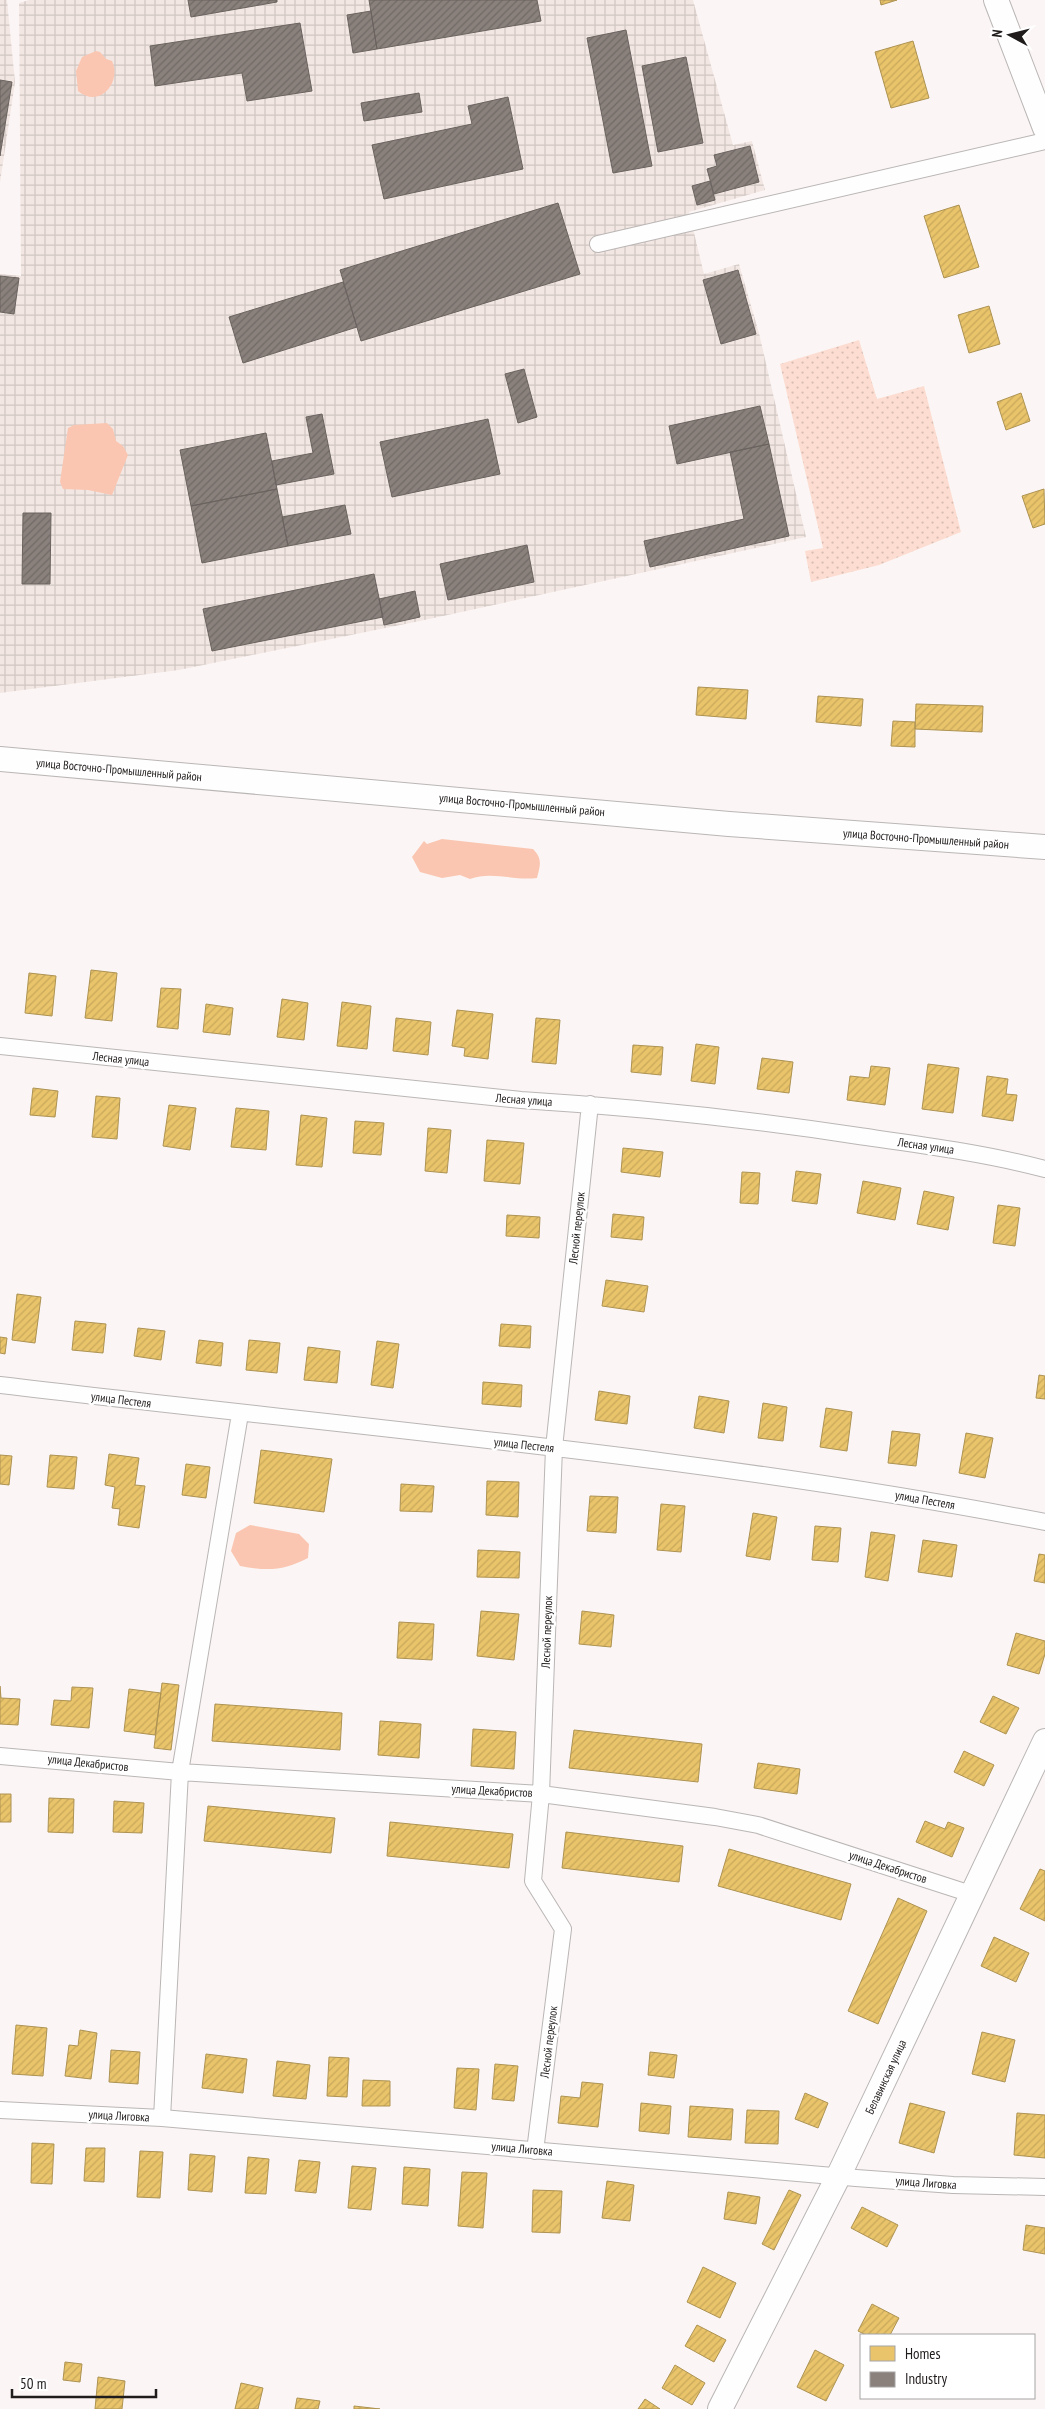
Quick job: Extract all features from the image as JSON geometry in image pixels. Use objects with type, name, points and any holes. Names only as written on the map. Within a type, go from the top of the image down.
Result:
[{"type":"street","points":[[996,0],[1045,128]]},
{"type":"street","points":[[598,244],[1045,141]]},
{"type":"street","name":"улица Восточно-Промышленный район","points":[[0,759],[729,824],[1045,847]]},
{"type":"street","name":"Лесная улица","points":[[0,1046],[511,1099],[590,1104],[746,1119],[998,1156],[1045,1169]]},
{"type":"street","name":"Лесной переулок","points":[[535,2151],[563,1930],[533,1881],[541,1794],[554,1448],[590,1104]]},
{"type":"street","name":"улица Пестеля","points":[[0,1385],[240,1414],[554,1448],[920,1498],[1045,1522]]},
{"type":"street","points":[[162,2118],[180,1772],[240,1414]]},
{"type":"street","name":"Белавинская улица","points":[[720,2409],[838,2177],[971,1894],[1045,1742]]},
{"type":"street","name":"улица Декабристов","points":[[0,1756],[180,1772],[541,1794],[758,1825],[971,1894]]},
{"type":"street","name":"улица Лиговка","points":[[0,2110],[162,2118],[838,2177],[953,2185],[1045,2187]]},
{"type":"shaded area","points":[[0,0],[7,0],[15,82],[0,183]]},
{"type":"shaded area","points":[[29,0],[693,0],[733,145],[752,141],[765,190],[689,212],[704,274],[739,264],[759,333],[806,537],[420,621],[179,670],[0,693],[0,274],[21,276],[19,3]]},
{"type":"shaded area","points":[[96,51],[112,61],[114,78],[107,91],[101,95],[94,97],[86,96],[78,91],[76,71],[82,57]]},
{"type":"shaded area","points":[[859,340],[877,399],[924,386],[961,532],[879,565],[811,582],[805,551],[823,548],[780,364]]},
{"type":"shaded area","points":[[107,423],[113,429],[116,441],[123,446],[128,455],[112,495],[88,490],[63,489],[60,482],[68,428],[74,425]]},
{"type":"shaded area","points":[[442,839],[533,849],[538,856],[540,866],[537,878],[487,876],[470,879],[460,875],[442,878],[420,872],[412,857],[424,841],[427,844]]},
{"type":"shaded area","points":[[250,1525],[299,1534],[309,1544],[308,1558],[283,1568],[275,1569],[240,1566],[231,1551],[236,1533]]},
{"type":"building: Homes","points":[[880,0],[897,0],[881,5]]},
{"type":"building: Homes","points":[[913,41],[929,98],[891,108],[875,52]]},
{"type":"building: Homes","points":[[959,205],[979,267],[944,278],[924,216]]},
{"type":"building: Homes","points":[[989,306],[1000,344],[969,353],[958,315]]},
{"type":"building: Homes","points":[[1021,393],[1030,421],[1006,430],[997,402]]},
{"type":"building: Homes","points":[[1044,489],[1045,524],[1033,528],[1022,496]]},
{"type":"building: Homes","points":[[698,687],[748,690],[746,719],[696,715]]},
{"type":"building: Homes","points":[[818,696],[863,699],[861,726],[816,722]]},
{"type":"building: Homes","points":[[916,704],[983,706],[982,732],[915,729]]},
{"type":"building: Homes","points":[[893,721],[915,722],[915,747],[891,746]]},
{"type":"building: Homes","points":[[91,970],[117,973],[112,1021],[85,1018]]},
{"type":"building: Homes","points":[[29,973],[56,976],[52,1016],[25,1013]]},
{"type":"building: Homes","points":[[161,988],[181,989],[178,1029],[157,1027]]},
{"type":"building: Homes","points":[[282,999],[308,1003],[304,1040],[277,1037]]},
{"type":"building: Homes","points":[[342,1002],[371,1006],[367,1049],[337,1046]]},
{"type":"building: Homes","points":[[206,1004],[233,1008],[230,1035],[203,1032]]},
{"type":"building: Homes","points":[[457,1010],[493,1014],[488,1059],[464,1056],[465,1048],[452,1046]]},
{"type":"building: Homes","points":[[396,1018],[431,1022],[428,1055],[393,1051]]},
{"type":"building: Homes","points":[[536,1018],[560,1020],[556,1064],[532,1062]]},
{"type":"building: Homes","points":[[696,1044],[719,1047],[715,1084],[691,1081]]},
{"type":"building: Homes","points":[[633,1045],[663,1047],[661,1075],[631,1072]]},
{"type":"building: Homes","points":[[762,1058],[793,1062],[789,1093],[757,1089]]},
{"type":"building: Homes","points":[[928,1064],[959,1068],[953,1113],[922,1109]]},
{"type":"building: Homes","points":[[871,1066],[890,1068],[885,1105],[847,1100],[850,1076],[869,1078]]},
{"type":"building: Homes","points":[[987,1076],[1008,1079],[1006,1094],[1017,1095],[1013,1121],[982,1116]]},
{"type":"building: Homes","points":[[33,1088],[58,1091],[55,1117],[30,1115]]},
{"type":"building: Homes","points":[[96,1096],[120,1098],[117,1139],[92,1137]]},
{"type":"building: Homes","points":[[169,1105],[196,1108],[190,1150],[163,1146]]},
{"type":"building: Homes","points":[[236,1108],[269,1111],[266,1150],[231,1147]]},
{"type":"building: Homes","points":[[301,1115],[327,1118],[322,1167],[296,1165]]},
{"type":"building: Homes","points":[[355,1121],[384,1123],[381,1155],[353,1153]]},
{"type":"building: Homes","points":[[428,1128],[451,1130],[447,1173],[425,1171]]},
{"type":"building: Homes","points":[[487,1140],[524,1143],[520,1184],[484,1181]]},
{"type":"building: Homes","points":[[623,1148],[663,1152],[660,1177],[621,1172]]},
{"type":"building: Homes","points":[[796,1171],[821,1174],[817,1204],[792,1201]]},
{"type":"building: Homes","points":[[742,1172],[760,1173],[758,1204],[740,1203]]},
{"type":"building: Homes","points":[[863,1181],[901,1188],[895,1220],[857,1213]]},
{"type":"building: Homes","points":[[924,1191],[954,1197],[948,1230],[917,1224]]},
{"type":"building: Homes","points":[[998,1205],[1020,1208],[1015,1246],[993,1243]]},
{"type":"building: Homes","points":[[613,1214],[644,1217],[642,1240],[611,1237]]},
{"type":"building: Homes","points":[[507,1215],[540,1217],[539,1238],[506,1236]]},
{"type":"building: Homes","points":[[606,1280],[648,1286],[644,1312],[602,1306]]},
{"type":"building: Homes","points":[[17,1294],[41,1297],[35,1343],[12,1340]]},
{"type":"building: Homes","points":[[75,1321],[106,1324],[103,1353],[72,1350]]},
{"type":"building: Homes","points":[[501,1324],[531,1326],[530,1348],[499,1346]]},
{"type":"building: Homes","points":[[138,1328],[165,1331],[161,1360],[134,1356]]},
{"type":"building: Homes","points":[[0,1337],[7,1338],[5,1354],[0,1353]]},
{"type":"building: Homes","points":[[199,1340],[223,1343],[221,1366],[196,1363]]},
{"type":"building: Homes","points":[[249,1340],[280,1343],[277,1373],[246,1370]]},
{"type":"building: Homes","points":[[377,1341],[399,1344],[393,1388],[371,1385]]},
{"type":"building: Homes","points":[[308,1347],[340,1351],[337,1383],[304,1380]]},
{"type":"building: Homes","points":[[1039,1375],[1045,1376],[1045,1399],[1036,1398]]},
{"type":"building: Homes","points":[[483,1382],[522,1385],[521,1407],[482,1404]]},
{"type":"building: Homes","points":[[599,1391],[630,1396],[627,1424],[595,1420]]},
{"type":"building: Homes","points":[[699,1396],[729,1401],[724,1433],[694,1428]]},
{"type":"building: Homes","points":[[763,1403],[787,1407],[783,1441],[758,1438]]},
{"type":"building: Homes","points":[[826,1408],[852,1412],[847,1451],[820,1447]]},
{"type":"building: Homes","points":[[892,1431],[920,1434],[916,1466],[888,1463]]},
{"type":"building: Homes","points":[[966,1433],[993,1438],[985,1478],[959,1473]]},
{"type":"building: Homes","points":[[261,1450],[332,1459],[324,1512],[254,1503]]},
{"type":"building: Homes","points":[[109,1454],[139,1458],[135,1485],[145,1486],[139,1528],[118,1525],[120,1509],[112,1508],[115,1487],[105,1485]]},
{"type":"building: Homes","points":[[0,1455],[12,1456],[9,1485],[0,1484]]},
{"type":"building: Homes","points":[[50,1455],[77,1457],[74,1489],[47,1487]]},
{"type":"building: Homes","points":[[186,1464],[210,1467],[206,1498],[182,1495]]},
{"type":"building: Homes","points":[[487,1481],[519,1482],[518,1517],[486,1515]]},
{"type":"building: Homes","points":[[401,1484],[434,1486],[432,1512],[400,1511]]},
{"type":"building: Homes","points":[[590,1496],[618,1497],[616,1533],[587,1531]]},
{"type":"building: Homes","points":[[661,1504],[685,1506],[681,1552],[657,1550]]},
{"type":"building: Homes","points":[[753,1513],[777,1517],[770,1560],[746,1556]]},
{"type":"building: Homes","points":[[815,1526],[841,1528],[838,1562],[812,1560]]},
{"type":"building: Homes","points":[[871,1532],[895,1535],[888,1581],[865,1577]]},
{"type":"building: Homes","points":[[923,1540],[957,1545],[952,1577],[918,1572]]},
{"type":"building: Homes","points":[[478,1550],[520,1552],[519,1578],[477,1577]]},
{"type":"building: Homes","points":[[1039,1554],[1045,1555],[1045,1583],[1034,1581]]},
{"type":"building: Homes","points":[[481,1611],[519,1614],[514,1660],[477,1656]]},
{"type":"building: Homes","points":[[582,1611],[614,1615],[611,1647],[579,1644]]},
{"type":"building: Homes","points":[[399,1622],[434,1624],[432,1660],[397,1658]]},
{"type":"building: Homes","points":[[1016,1633],[1045,1641],[1045,1654],[1039,1674],[1007,1665]]},
{"type":"building: Homes","points":[[162,1683],[179,1685],[171,1750],[154,1748]]},
{"type":"building: Homes","points":[[0,1686],[1,1698],[20,1699],[18,1725],[0,1724]]},
{"type":"building: Homes","points":[[72,1687],[93,1688],[89,1728],[51,1725],[54,1700],[71,1701]]},
{"type":"building: Homes","points":[[129,1689],[161,1693],[155,1735],[124,1731]]},
{"type":"building: Homes","points":[[993,1696],[1019,1708],[1006,1734],[980,1722]]},
{"type":"building: Homes","points":[[215,1704],[342,1713],[340,1750],[212,1741]]},
{"type":"building: Homes","points":[[380,1721],[421,1724],[419,1758],[378,1755]]},
{"type":"building: Homes","points":[[473,1729],[516,1732],[514,1769],[471,1766]]},
{"type":"building: Homes","points":[[574,1730],[702,1744],[698,1782],[569,1768]]},
{"type":"building: Homes","points":[[964,1751],[994,1765],[984,1786],[954,1772]]},
{"type":"building: Homes","points":[[758,1763],[800,1769],[797,1794],[754,1788]]},
{"type":"building: Homes","points":[[0,1794],[11,1794],[11,1822],[0,1822]]},
{"type":"building: Homes","points":[[49,1798],[74,1799],[73,1833],[48,1832]]},
{"type":"building: Homes","points":[[114,1801],[144,1803],[142,1833],[113,1832]]},
{"type":"building: Homes","points":[[208,1806],[335,1818],[331,1853],[204,1841]]},
{"type":"building: Homes","points":[[925,1821],[945,1829],[948,1822],[964,1828],[952,1857],[916,1842]]},
{"type":"building: Homes","points":[[390,1822],[513,1834],[509,1868],[387,1856]]},
{"type":"building: Homes","points":[[566,1832],[683,1846],[679,1882],[562,1868]]},
{"type":"building: Homes","points":[[729,1849],[851,1884],[841,1920],[718,1886]]},
{"type":"building: Homes","points":[[1040,1869],[1045,1871],[1045,1921],[1020,1909]]},
{"type":"building: Homes","points":[[898,1898],[927,1911],[878,2024],[848,2011]]},
{"type":"building: Homes","points":[[994,1937],[1029,1953],[1016,1982],[981,1966]]},
{"type":"building: Homes","points":[[16,2025],[47,2028],[43,2076],[12,2074]]},
{"type":"building: Homes","points":[[80,2030],[97,2033],[91,2079],[65,2076],[69,2045],[78,2046]]},
{"type":"building: Homes","points":[[982,2032],[1015,2040],[1005,2082],[972,2074]]},
{"type":"building: Homes","points":[[111,2050],[140,2052],[138,2084],[109,2082]]},
{"type":"building: Homes","points":[[650,2052],[677,2055],[674,2078],[648,2075]]},
{"type":"building: Homes","points":[[206,2054],[247,2059],[243,2093],[202,2088]]},
{"type":"building: Homes","points":[[329,2057],[349,2058],[347,2097],[327,2096]]},
{"type":"building: Homes","points":[[277,2061],[310,2065],[306,2099],[273,2096]]},
{"type":"building: Homes","points":[[495,2064],[518,2066],[514,2101],[492,2099]]},
{"type":"building: Homes","points":[[457,2068],[479,2069],[476,2110],[454,2108]]},
{"type":"building: Homes","points":[[363,2080],[390,2081],[390,2106],[362,2106]]},
{"type":"building: Homes","points":[[582,2082],[603,2084],[598,2127],[558,2123],[561,2096],[580,2098]]},
{"type":"building: Homes","points":[[805,2093],[828,2103],[818,2128],[795,2119]]},
{"type":"building: Homes","points":[[641,2103],[671,2106],[669,2134],[639,2131]]},
{"type":"building: Homes","points":[[910,2103],[945,2112],[934,2153],[899,2143]]},
{"type":"building: Homes","points":[[690,2106],[733,2109],[731,2140],[688,2137]]},
{"type":"building: Homes","points":[[747,2110],[779,2111],[778,2144],[745,2143]]},
{"type":"building: Homes","points":[[1017,2113],[1045,2115],[1045,2158],[1014,2155]]},
{"type":"building: Homes","points":[[32,2143],[54,2144],[52,2184],[31,2183]]},
{"type":"building: Homes","points":[[86,2148],[105,2148],[104,2182],[84,2181]]},
{"type":"building: Homes","points":[[140,2151],[163,2152],[160,2198],[137,2197]]},
{"type":"building: Homes","points":[[190,2154],[215,2156],[212,2192],[188,2190]]},
{"type":"building: Homes","points":[[248,2157],[269,2159],[266,2194],[245,2193]]},
{"type":"building: Homes","points":[[299,2160],[320,2162],[316,2193],[295,2191]]},
{"type":"building: Homes","points":[[352,2166],[376,2168],[371,2210],[348,2208]]},
{"type":"building: Homes","points":[[404,2167],[430,2169],[428,2206],[402,2204]]},
{"type":"building: Homes","points":[[462,2172],[487,2173],[483,2228],[458,2226]]},
{"type":"building: Homes","points":[[607,2181],[634,2185],[630,2221],[602,2218]]},
{"type":"building: Homes","points":[[533,2190],[562,2191],[560,2233],[532,2232]]},
{"type":"building: Homes","points":[[789,2190],[801,2195],[774,2250],[762,2244]]},
{"type":"building: Homes","points":[[728,2192],[760,2197],[756,2224],[724,2219]]},
{"type":"building: Homes","points":[[862,2207],[898,2225],[887,2247],[851,2228]]},
{"type":"building: Homes","points":[[1026,2225],[1045,2228],[1045,2254],[1023,2250]]},
{"type":"building: Homes","points":[[703,2267],[736,2283],[720,2318],[687,2302]]},
{"type":"building: Homes","points":[[872,2304],[899,2318],[891,2334],[864,2334],[858,2331]]},
{"type":"building: Homes","points":[[697,2325],[726,2340],[714,2362],[685,2346]]},
{"type":"building: Homes","points":[[815,2350],[844,2365],[826,2401],[797,2387]]},
{"type":"building: Homes","points":[[65,2362],[82,2364],[80,2382],[63,2380]]},
{"type":"building: Homes","points":[[675,2365],[705,2383],[692,2405],[662,2388]]},
{"type":"building: Homes","points":[[98,2377],[125,2381],[122,2409],[95,2409]]},
{"type":"building: Homes","points":[[241,2383],[263,2388],[258,2409],[235,2409]]},
{"type":"building: Homes","points":[[297,2398],[320,2401],[318,2409],[295,2409]]},
{"type":"building: Homes","points":[[645,2399],[660,2409],[638,2409]]},
{"type":"building: Homes","points":[[354,2406],[380,2409],[354,2409]]},
{"type":"building: Industry","points":[[188,0],[277,0],[277,2],[191,17]]},
{"type":"building: Industry","points":[[369,0],[537,0],[541,21],[377,49]]},
{"type":"building: Industry","points":[[371,11],[377,49],[353,53],[347,15]]},
{"type":"building: Industry","points":[[300,23],[312,91],[247,101],[242,73],[155,86],[150,46]]},
{"type":"building: Industry","points":[[626,30],[652,166],[613,173],[587,38]]},
{"type":"building: Industry","points":[[686,57],[703,143],[658,152],[642,66]]},
{"type":"building: Industry","points":[[0,80],[12,82],[0,156]]},
{"type":"building: Industry","points":[[419,93],[422,112],[364,121],[361,103]]},
{"type":"building: Industry","points":[[508,97],[523,169],[384,199],[372,145],[472,124],[468,106]]},
{"type":"building: Industry","points":[[750,146],[759,182],[714,194],[707,169],[717,166],[714,155]]},
{"type":"building: Industry","points":[[710,181],[715,200],[697,205],[692,186]]},
{"type":"building: Industry","points":[[558,203],[580,274],[361,341],[340,270]]},
{"type":"building: Industry","points":[[738,270],[756,334],[721,344],[703,280]]},
{"type":"building: Industry","points":[[0,276],[19,278],[14,314],[0,312]]},
{"type":"building: Industry","points":[[343,282],[357,327],[243,363],[229,317]]},
{"type":"building: Industry","points":[[524,369],[537,417],[518,423],[505,374]]},
{"type":"building: Industry","points":[[760,406],[769,444],[677,464],[669,426]]},
{"type":"building: Industry","points":[[322,414],[334,474],[276,485],[272,461],[313,453],[306,417]]},
{"type":"building: Industry","points":[[488,419],[500,474],[392,497],[380,442]]},
{"type":"building: Industry","points":[[266,433],[277,489],[191,506],[180,450]]},
{"type":"building: Industry","points":[[769,444],[789,536],[650,567],[644,541],[744,519],[730,452]]},
{"type":"building: Industry","points":[[277,489],[288,546],[202,563],[191,506]]},
{"type":"building: Industry","points":[[345,505],[351,534],[288,546],[282,517]]},
{"type":"building: Industry","points":[[23,513],[51,513],[50,584],[22,584]]},
{"type":"building: Industry","points":[[527,545],[534,582],[448,600],[440,564]]},
{"type":"building: Industry","points":[[374,574],[383,617],[212,651],[203,609]]},
{"type":"building: Industry","points":[[415,591],[420,617],[384,625],[379,599]]}]
